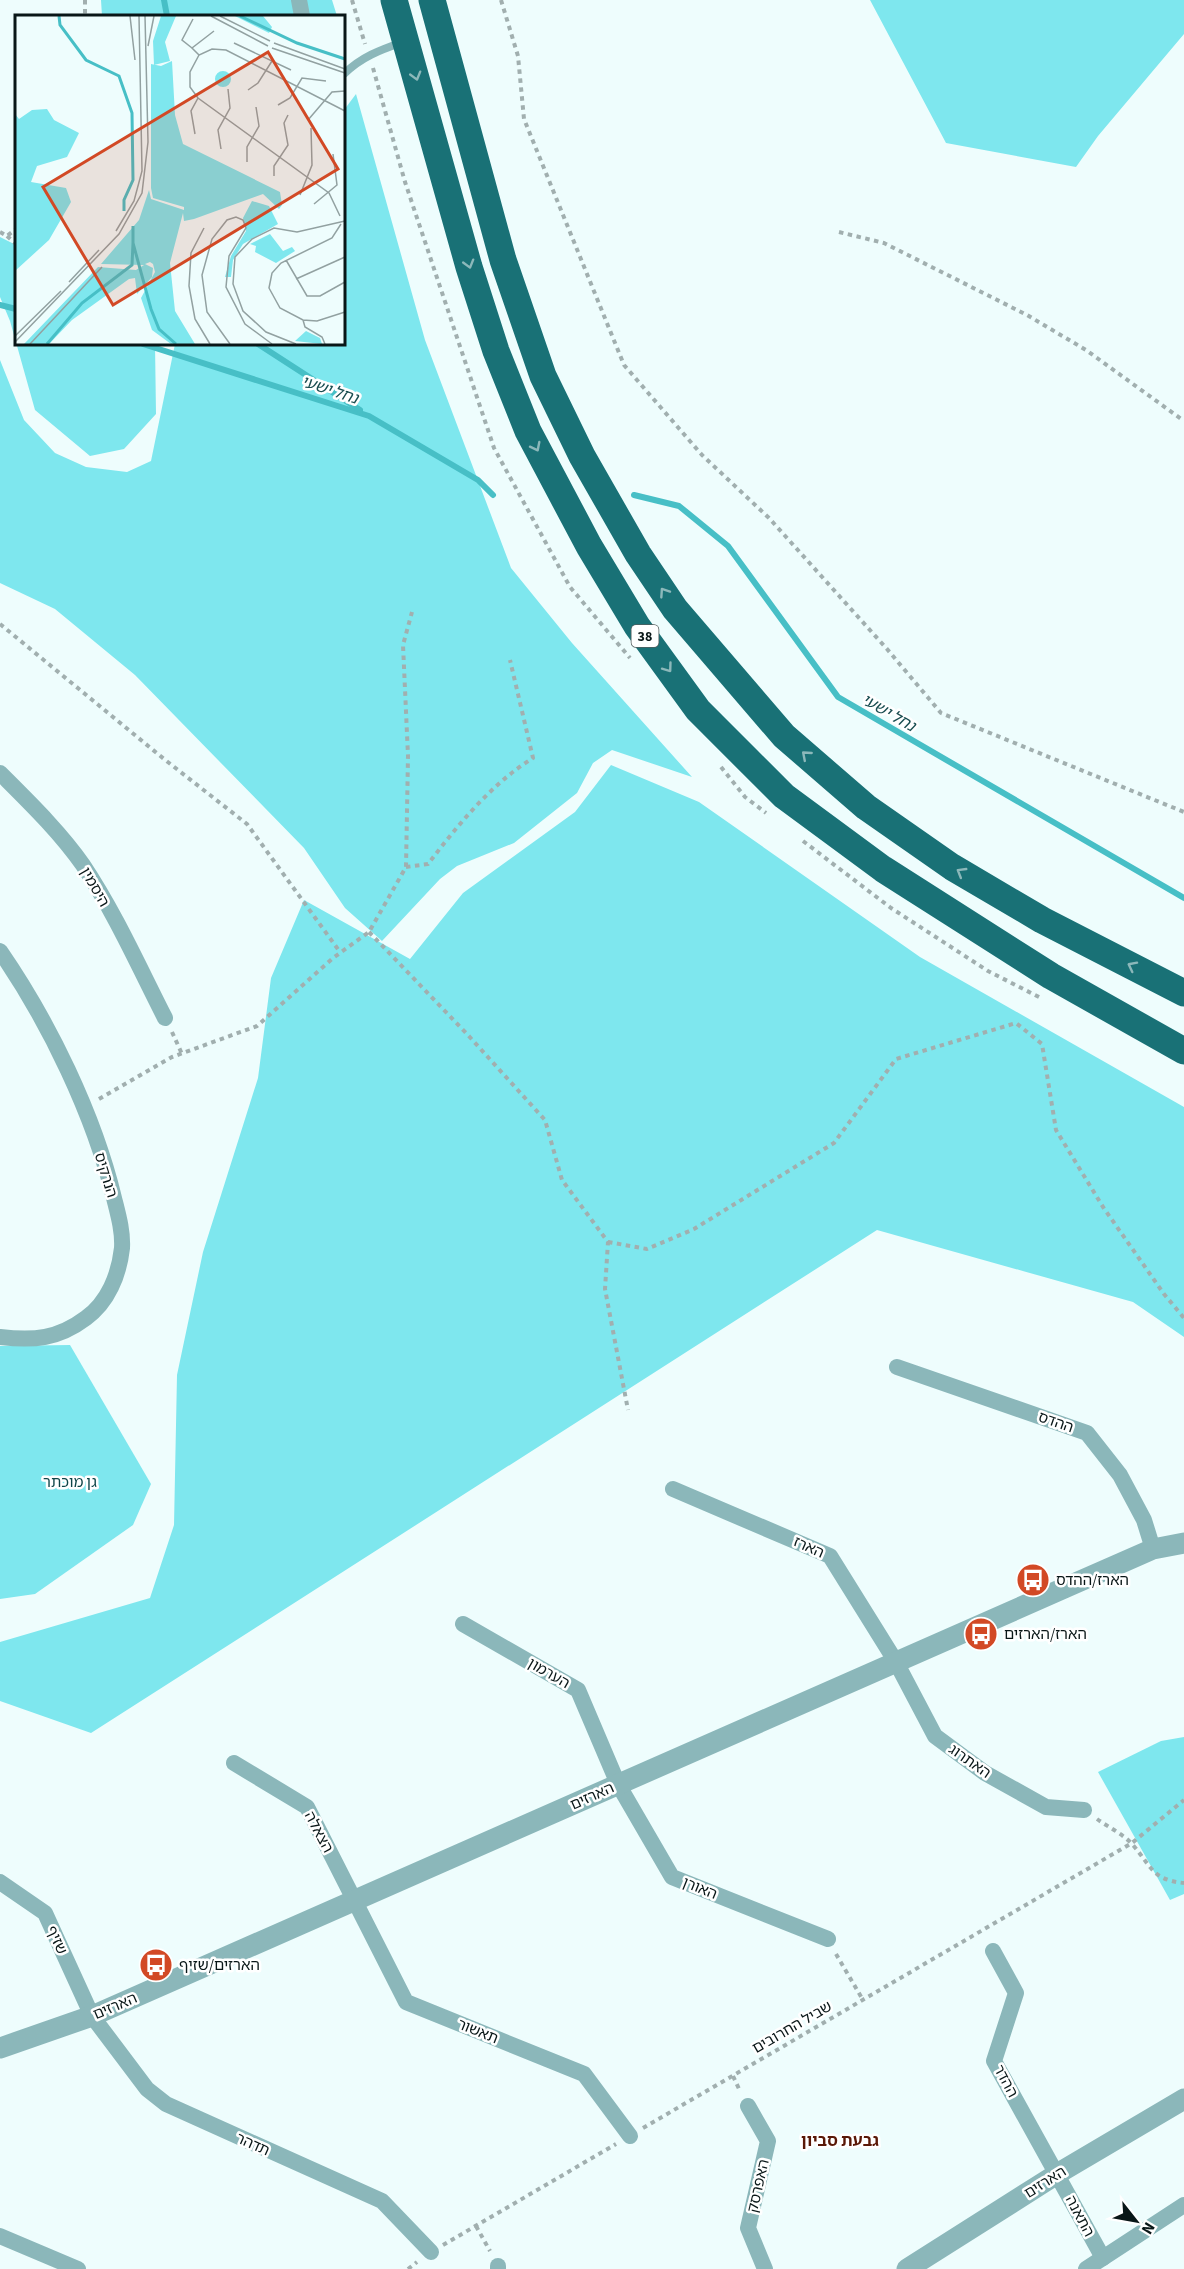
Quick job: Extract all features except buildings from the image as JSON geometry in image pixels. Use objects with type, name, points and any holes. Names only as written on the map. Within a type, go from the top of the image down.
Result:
[{"type":"highway","name":"38","points":[[394,0],[496,351],[528,431],[558,491],[637,626],[698,710],[784,796],[883,868],[1051,976],[1184,1051]]},
{"type":"highway","points":[[432,0],[503,260],[543,376],[604,495],[638,554],[675,609],[784,736],[866,807],[952,867],[1022,908],[1184,993]]},
{"type":"street","points":[[299,0],[302,15]]},
{"type":"street","name":"היסמין","points":[[0,773],[32,805],[82,865],[123,934],[165,1018]]},
{"type":"street","name":"הנרקיס","points":[[0,951],[45,1024],[83,1108],[108,1174],[119,1220],[122,1247],[116,1275],[105,1301],[91,1315],[70,1330],[45,1338],[24,1340],[0,1337]]},
{"type":"street","name":"ההדס","points":[[897,1367],[1087,1433],[1120,1475],[1144,1520],[1153,1549]]},
{"type":"street","name":"הארז","points":[[673,1490],[830,1556],[896,1662]]},
{"type":"street","name":"הארזים","points":[[0,2048],[92,2016],[1153,1549],[1184,1543]]},
{"type":"street","name":"הערמון","points":[[463,1624],[578,1690],[618,1784]]},
{"type":"street","name":"האתרוג","points":[[896,1662],[935,1737],[985,1773],[1046,1807],[1084,1810]]},
{"type":"street","name":"הצאלה","points":[[234,1763],[307,1807],[354,1900]]},
{"type":"street","name":"האורן","points":[[618,1784],[672,1877],[828,1939]]},
{"type":"street","name":"שזיף","points":[[0,1882],[45,1913],[92,2016]]},
{"type":"street","name":"תאשור","points":[[354,1900],[406,2002],[584,2074],[630,2136]]},
{"type":"street","name":"ההדר","points":[[993,1952],[1016,1993],[994,2061],[1057,2174]]},
{"type":"street","name":"תדהר","points":[[92,2016],[147,2089],[166,2104],[382,2202],[431,2252]]},
{"type":"street","name":"הארזים","points":[[907,2269],[1057,2174],[1184,2099]]},
{"type":"street","name":"האפרסק","points":[[748,2106],[768,2141],[748,2228],[765,2269]]},
{"type":"street","name":"התאנה","points":[[1057,2174],[1103,2258]]},
{"type":"street","points":[[1086,2269],[1184,2205]]},
{"type":"street","points":[[0,2236],[78,2269]]},
{"type":"lane","points":[[345,73],[369,54],[406,41]]},
{"type":"path","points":[[501,0],[518,56],[524,119],[624,364],[702,455],[769,518],[887,649],[940,713],[1184,812]]},
{"type":"path","points":[[7,236],[15,230]]},
{"type":"path","points":[[0,232],[15,243]]},
{"type":"path","points":[[839,232],[884,243],[1027,315],[1086,350],[1184,421]]},
{"type":"path","points":[[83,1108],[182,1054],[257,1026],[340,952],[369,932],[406,867],[408,756],[403,645],[412,612]]},
{"type":"path","points":[[0,624],[247,824],[340,952]]},
{"type":"path","points":[[406,867],[428,864],[457,826],[512,771],[533,758],[510,660]]},
{"type":"path","points":[[369,932],[467,1034],[545,1120],[562,1180],[608,1242],[605,1289],[628,1410]]},
{"type":"path","points":[[165,1018],[182,1054]]},
{"type":"path","points":[[608,1242],[647,1249],[694,1229],[834,1143],[896,1059],[1016,1023],[1042,1044],[1056,1130],[1103,1207],[1164,1294],[1184,1318]]},
{"type":"path","name":"שביל החרובים","points":[[408,2269],[431,2252],[1132,1843],[1184,1800]]},
{"type":"path","points":[[1084,1810],[1132,1843],[1146,1865],[1165,1880],[1184,1883]]},
{"type":"path","points":[[828,1939],[863,2000]]},
{"type":"path","points":[[476,2226],[498,2268]]},
{"type":"green space","points":[[101,0],[332,0],[337,15],[102,15]]},
{"type":"green space","points":[[870,0],[1184,0],[1184,34],[1098,136],[1076,167],[946,143]]},
{"type":"green space","points":[[356,94],[425,340],[511,568],[572,643],[692,777],[612,750],[593,763],[577,793],[514,843],[457,866],[440,879],[382,941],[345,908],[304,848],[135,675],[55,609],[0,583],[0,360],[24,420],[55,453],[86,467],[127,472],[151,461],[175,345],[345,345],[345,109]]},
{"type":"green space","points":[[0,237],[15,244],[15,338],[0,297]]},
{"type":"green space","points":[[16,345],[155,345],[156,414],[124,449],[90,456],[35,410]]},
{"type":"green space","points":[[611,765],[699,802],[920,957],[1184,1107],[1184,1337],[1133,1302],[877,1230],[91,1733],[0,1701],[0,1642],[150,1598],[174,1525],[177,1375],[203,1252],[258,1078],[271,978],[304,900],[410,959],[463,893],[575,812]]},
{"type":"green space","name":"גן מוכתר","points":[[70,1345],[151,1484],[133,1525],[35,1594],[0,1599],[0,1346]]},
{"type":"green space","points":[[1184,1737],[1184,1894],[1170,1900],[1098,1772],[1161,1741]]},
{"type":"waterway","points":[[164,0],[167,15]]},
{"type":"waterway","name":"נחל ישעי","points":[[0,305],[15,309]]},
{"type":"waterway","name":"נחל ישעי","points":[[146,345],[369,416],[478,480],[493,495]]},
{"type":"waterway","points":[[260,345],[360,410]]},
{"type":"waterway","name":"נחל ישעי","points":[[634,495],[679,506],[728,546],[838,697],[1184,898]]},
{"type":"place","name":"הארז/ההדס","points":[[1033,1580]]},
{"type":"place","name":"הארז/הארזים","points":[[981,1634]]},
{"type":"place","name":"הארזים/שזיף","points":[[156,1965]]},
{"type":"district","name":"גבעת סביון","points":[[840,2140]]}]
